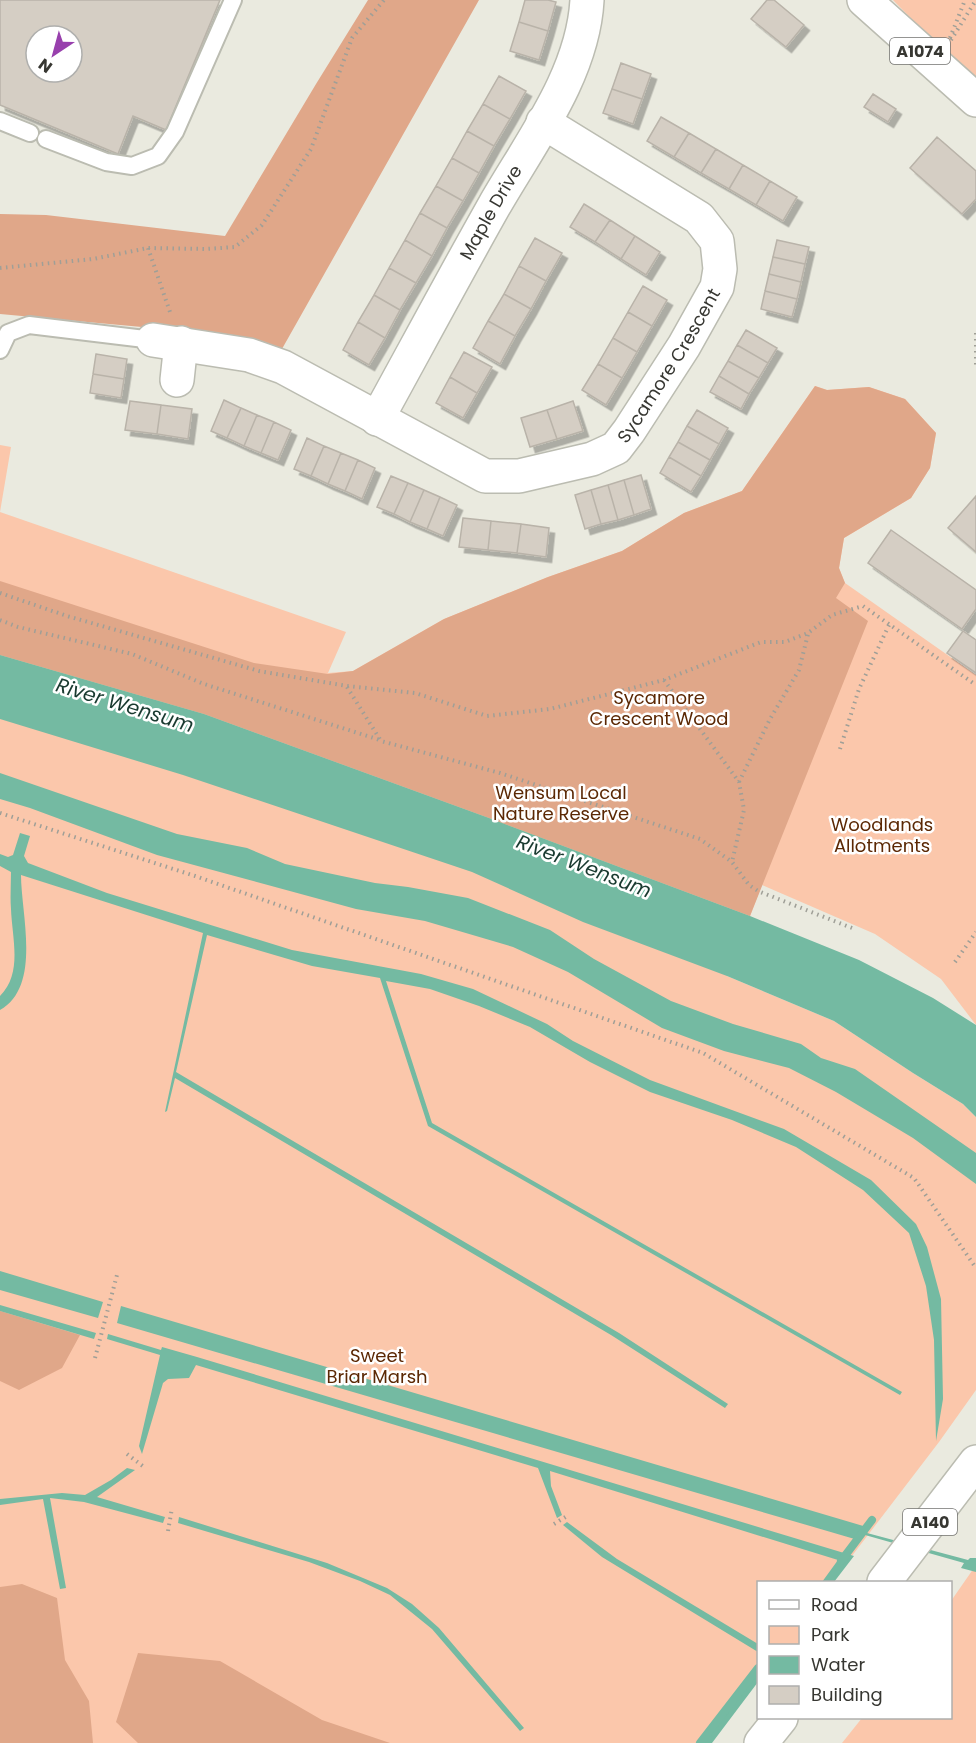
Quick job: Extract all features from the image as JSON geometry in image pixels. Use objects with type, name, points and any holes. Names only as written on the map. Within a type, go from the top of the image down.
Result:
[{"type":"main road","name":"Maple Drive","points":[[377,419],[566,80],[578,53],[586,21],[587,0]]},
{"type":"main road","name":"A1074","points":[[864,0],[940,58],[976,100]]},
{"type":"main road","name":"Sycamore Crescent","points":[[167,342],[249,355],[283,368],[485,476],[519,476],[592,459],[616,448],[684,346],[717,288],[720,269],[717,241],[699,218],[543,122]]},
{"type":"main road","points":[[167,342],[177,380]]},
{"type":"main road","name":"A140","points":[[885,1581],[976,1462]]},
{"type":"main road","points":[[761,1743],[780,1719]]},
{"type":"lane","points":[[0,121],[106,162],[132,166],[158,156],[175,132],[233,0]]},
{"type":"lane","name":"Sycamore Crescent","points":[[0,350],[8,333],[29,325],[167,342]]},
{"type":"path","points":[[0,268],[93,259],[148,248],[235,247],[262,225],[311,149],[352,38],[384,0]]},
{"type":"path","points":[[940,58],[965,0]]},
{"type":"path","points":[[940,58],[976,0]]},
{"type":"path","points":[[148,248],[167,342]]},
{"type":"path","points":[[976,333],[976,365]]},
{"type":"path","points":[[0,593],[67,616],[259,671],[347,686],[415,693],[487,716],[550,709],[664,680],[761,642],[785,642],[808,633],[832,615],[862,606],[976,685]]},
{"type":"path","points":[[0,621],[132,654],[204,684],[381,741],[500,773],[700,839],[732,861],[749,885],[758,891],[852,928]]},
{"type":"path","points":[[840,749],[859,689],[889,625]]},
{"type":"path","points":[[739,782],[770,719],[799,670],[808,633]]},
{"type":"path","points":[[664,680],[739,782],[744,810],[732,861]]},
{"type":"path","points":[[347,686],[381,741]]},
{"type":"path","points":[[0,813],[195,876],[703,1053],[914,1178],[976,1268]]},
{"type":"path","points":[[955,962],[976,932]]},
{"type":"path","points":[[95,1358],[117,1275]]},
{"type":"path","points":[[127,1454],[144,1467]]},
{"type":"path","points":[[168,1530],[172,1509]]},
{"type":"path","points":[[554,1524],[567,1516]]},
{"type":"green space","points":[[368,0],[479,0],[278,356],[142,327],[0,314],[0,214],[46,215],[225,236]]},
{"type":"green space","points":[[893,0],[976,0],[976,85]]},
{"type":"green space","points":[[815,386],[827,390],[869,387],[905,399],[936,433],[930,468],[911,498],[844,538],[839,568],[845,583],[976,675],[976,1025],[941,979],[875,934],[762,885],[727,976],[834,1021],[963,1104],[976,1117],[976,1390],[833,1581],[757,1581],[757,1679],[709,1743],[0,1743],[0,512],[346,632],[328,673],[353,671],[444,619],[548,577],[622,551],[684,513],[742,491]]},
{"type":"green space","name":"Sycamore Crescent Wood","points":[[815,386],[827,390],[869,387],[905,399],[936,433],[930,468],[911,498],[844,538],[839,568],[845,583],[836,598],[868,621],[750,916],[204,714],[0,655],[0,581],[254,663],[328,674],[353,671],[444,619],[548,577],[622,551],[684,513],[742,491]]},
{"type":"green space","points":[[0,445],[11,447],[0,512]]},
{"type":"green space","points":[[0,1311],[80,1335],[62,1368],[19,1390],[0,1381]]},
{"type":"green space","points":[[976,1565],[976,1743],[842,1743],[861,1719],[952,1719],[952,1600]]},
{"type":"green space","points":[[22,1584],[57,1598],[65,1660],[89,1701],[93,1743],[0,1743],[0,1587]]},
{"type":"green space","points":[[138,1653],[220,1661],[322,1720],[390,1743],[138,1743],[116,1722]]},
{"type":"water","name":"River Wensum","points":[[0,655],[204,714],[750,916],[859,960],[933,998],[976,1025],[976,1117],[963,1104],[834,1021],[727,976],[583,922],[472,872],[183,775],[0,719]]},
{"type":"water","points":[[0,773],[177,834],[247,848],[285,864],[375,883],[468,898],[550,930],[594,959],[671,1001],[733,1024],[801,1044],[821,1058],[855,1069],[976,1153],[976,1184],[913,1138],[836,1092],[789,1068],[724,1051],[662,1028],[568,972],[513,947],[425,921],[356,909],[157,855],[0,799]]},
{"type":"water","points":[[20,833],[30,836],[24,856],[28,863],[107,893],[292,950],[421,974],[473,989],[547,1024],[573,1041],[650,1080],[784,1129],[871,1180],[916,1224],[927,1247],[941,1299],[943,1399],[936,1441],[934,1340],[926,1286],[909,1233],[863,1190],[796,1147],[732,1120],[650,1092],[590,1062],[530,1027],[430,989],[386,981],[432,1123],[902,1392],[900,1395],[428,1126],[380,978],[312,966],[207,935],[176,1072],[619,1333],[728,1404],[725,1408],[611,1335],[175,1078],[165,1112],[203,933],[21,875],[26,948],[25,967],[21,984],[13,999],[0,1010],[0,996],[12,977],[14,955],[11,872],[0,866],[0,854],[8,857],[13,855]]},
{"type":"water","points":[[0,1271],[103,1302],[98,1318],[0,1290]]},
{"type":"water","points":[[0,1305],[96,1333],[94,1339],[0,1311]]},
{"type":"water","points":[[121,1306],[870,1528],[867,1533],[968,1560],[976,1558],[976,1572],[961,1568],[964,1563],[865,1535],[858,1540],[117,1323]]},
{"type":"water","points":[[108,1334],[161,1350],[162,1347],[197,1357],[854,1556],[835,1581],[823,1581],[838,1560],[550,1471],[551,1486],[562,1515],[557,1518],[538,1468],[196,1365],[189,1378],[168,1379],[163,1383],[142,1454],[139,1446],[160,1355],[107,1339]]},
{"type":"water","points":[[127,1468],[135,1470],[97,1497],[165,1517],[163,1523],[84,1502],[50,1498],[66,1588],[60,1589],[43,1499],[0,1505],[0,1499],[62,1493],[85,1495]]},
{"type":"water","points":[[179,1517],[327,1563],[387,1588],[412,1604],[439,1628],[524,1728],[520,1731],[432,1629],[390,1595],[309,1562],[178,1523]]},
{"type":"water","points":[[567,1522],[617,1559],[757,1643],[757,1651],[602,1557],[563,1525]]},
{"type":"water","points":[[757,1670],[757,1683],[712,1743],[702,1743]]},
{"type":"building","points":[[0,0],[220,0],[166,130],[133,116],[118,154],[0,105]]},
{"type":"building","points":[[525,0],[556,2],[548,31],[519,22]]},
{"type":"building","points":[[767,0],[774,0],[804,25],[786,47],[751,19]]},
{"type":"building","points":[[519,22],[548,31],[539,60],[510,51]]},
{"type":"building","points":[[621,63],[651,74],[642,99],[612,89]]},
{"type":"building","points":[[499,76],[526,91],[510,119],[483,104]]},
{"type":"building","points":[[612,89],[642,99],[633,124],[603,113]]},
{"type":"building","points":[[873,94],[896,109],[888,122],[864,107]]},
{"type":"building","points":[[483,104],[510,119],[494,146],[467,131]]},
{"type":"building","points":[[661,117],[689,133],[674,157],[647,141]]},
{"type":"building","points":[[467,131],[494,146],[479,173],[452,158]]},
{"type":"building","points":[[689,133],[716,149],[701,173],[674,157]]},
{"type":"building","points":[[937,137],[976,171],[976,199],[962,214],[910,168]]},
{"type":"building","points":[[716,149],[743,165],[729,189],[701,173]]},
{"type":"building","points":[[452,158],[479,173],[463,201],[436,186]]},
{"type":"building","points":[[743,165],[770,181],[756,205],[729,189]]},
{"type":"building","points":[[770,181],[797,197],[783,221],[756,205]]},
{"type":"building","points":[[436,186],[463,201],[447,228],[420,213]]},
{"type":"building","points":[[584,204],[610,220],[595,242],[570,227]]},
{"type":"building","points":[[420,213],[447,228],[432,256],[405,240]]},
{"type":"building","points":[[610,220],[635,236],[621,259],[595,242]]},
{"type":"building","points":[[635,236],[660,252],[646,275],[621,259]]},
{"type":"building","points":[[535,238],[562,253],[546,281],[519,266]]},
{"type":"building","points":[[405,240],[432,256],[416,283],[389,268]]},
{"type":"building","points":[[777,240],[809,247],[805,264],[773,257]]},
{"type":"building","points":[[773,257],[805,264],[801,282],[769,274]]},
{"type":"building","points":[[519,266],[546,281],[531,309],[504,294]]},
{"type":"building","points":[[389,268],[416,283],[400,310],[374,295]]},
{"type":"building","points":[[769,274],[801,282],[797,299],[765,291]]},
{"type":"building","points":[[643,286],[667,300],[652,326],[628,312]]},
{"type":"building","points":[[765,291],[797,299],[792,317],[761,309]]},
{"type":"building","points":[[504,294],[531,309],[515,336],[488,321]]},
{"type":"building","points":[[374,295],[400,310],[385,338],[358,322]]},
{"type":"building","points":[[628,312],[652,326],[637,352],[613,338]]},
{"type":"building","points":[[488,321],[515,336],[500,364],[473,348]]},
{"type":"building","points":[[358,322],[385,338],[369,365],[343,350]]},
{"type":"building","points":[[746,330],[777,348],[768,363],[737,345]]},
{"type":"building","points":[[613,338],[637,352],[622,378],[598,364]]},
{"type":"building","points":[[737,345],[768,363],[759,378],[728,361]]},
{"type":"building","points":[[464,352],[492,367],[477,393],[450,377]]},
{"type":"building","points":[[96,354],[127,359],[124,379],[93,374]]},
{"type":"building","points":[[728,361],[759,378],[749,394],[719,376]]},
{"type":"building","points":[[598,364],[622,378],[606,405],[582,390]]},
{"type":"building","points":[[93,374],[124,379],[121,398],[90,393]]},
{"type":"building","points":[[719,376],[749,394],[741,409],[710,392]]},
{"type":"building","points":[[450,377],[477,393],[463,418],[436,403]]},
{"type":"building","points":[[224,400],[241,408],[227,438],[211,431]]},
{"type":"building","points":[[130,401],[161,405],[157,434],[125,430]]},
{"type":"building","points":[[573,401],[583,431],[557,439],[547,410]]},
{"type":"building","points":[[161,405],[192,409],[188,439],[157,434]]},
{"type":"building","points":[[241,408],[257,415],[244,446],[227,438]]},
{"type":"building","points":[[547,410],[557,439],[530,447],[521,418]]},
{"type":"building","points":[[697,410],[728,428],[719,444],[687,426]]},
{"type":"building","points":[[257,415],[274,422],[261,453],[244,446]]},
{"type":"building","points":[[274,422],[291,430],[278,460],[261,453]]},
{"type":"building","points":[[687,426],[719,444],[710,460],[678,442]]},
{"type":"building","points":[[307,438],[324,446],[311,476],[294,469]]},
{"type":"building","points":[[678,442],[710,460],[701,476],[669,457]]},
{"type":"building","points":[[324,446],[341,453],[328,484],[311,476]]},
{"type":"building","points":[[341,453],[358,460],[345,491],[328,484]]},
{"type":"building","points":[[669,457],[701,476],[691,492],[660,473]]},
{"type":"building","points":[[358,460],[375,468],[362,499],[345,491]]},
{"type":"building","points":[[641,475],[651,509],[634,515],[624,480]]},
{"type":"building","points":[[391,476],[408,483],[394,514],[377,507]]},
{"type":"building","points":[[624,480],[634,515],[618,520],[608,485]]},
{"type":"building","points":[[408,483],[424,490],[410,522],[394,514]]},
{"type":"building","points":[[608,485],[618,520],[601,524],[591,490]]},
{"type":"building","points":[[424,490],[440,497],[427,529],[410,522]]},
{"type":"building","points":[[591,490],[601,524],[585,529],[575,495]]},
{"type":"building","points":[[976,496],[976,552],[948,528]]},
{"type":"building","points":[[440,497],[457,505],[443,536],[427,529]]},
{"type":"building","points":[[463,518],[491,521],[488,550],[459,547]]},
{"type":"building","points":[[491,521],[521,524],[517,553],[488,550]]},
{"type":"building","points":[[521,524],[549,528],[546,557],[517,553]]},
{"type":"building","points":[[891,530],[976,590],[976,609],[962,629],[868,563]]},
{"type":"building","points":[[963,631],[976,640],[976,673],[947,653]]},
{"type":"waterway","points":[[841,1561],[872,1520]]},
{"type":"waterway","points":[[700,1743],[757,1669]]},
{"type":"park label","name":"Wensum Local Nature Reserve","points":[[561,803]]},
{"type":"park label","name":"Woodlands Allotments","points":[[882,835]]},
{"type":"park label","name":"Sweet Briar Marsh","points":[[377,1366]]}]
